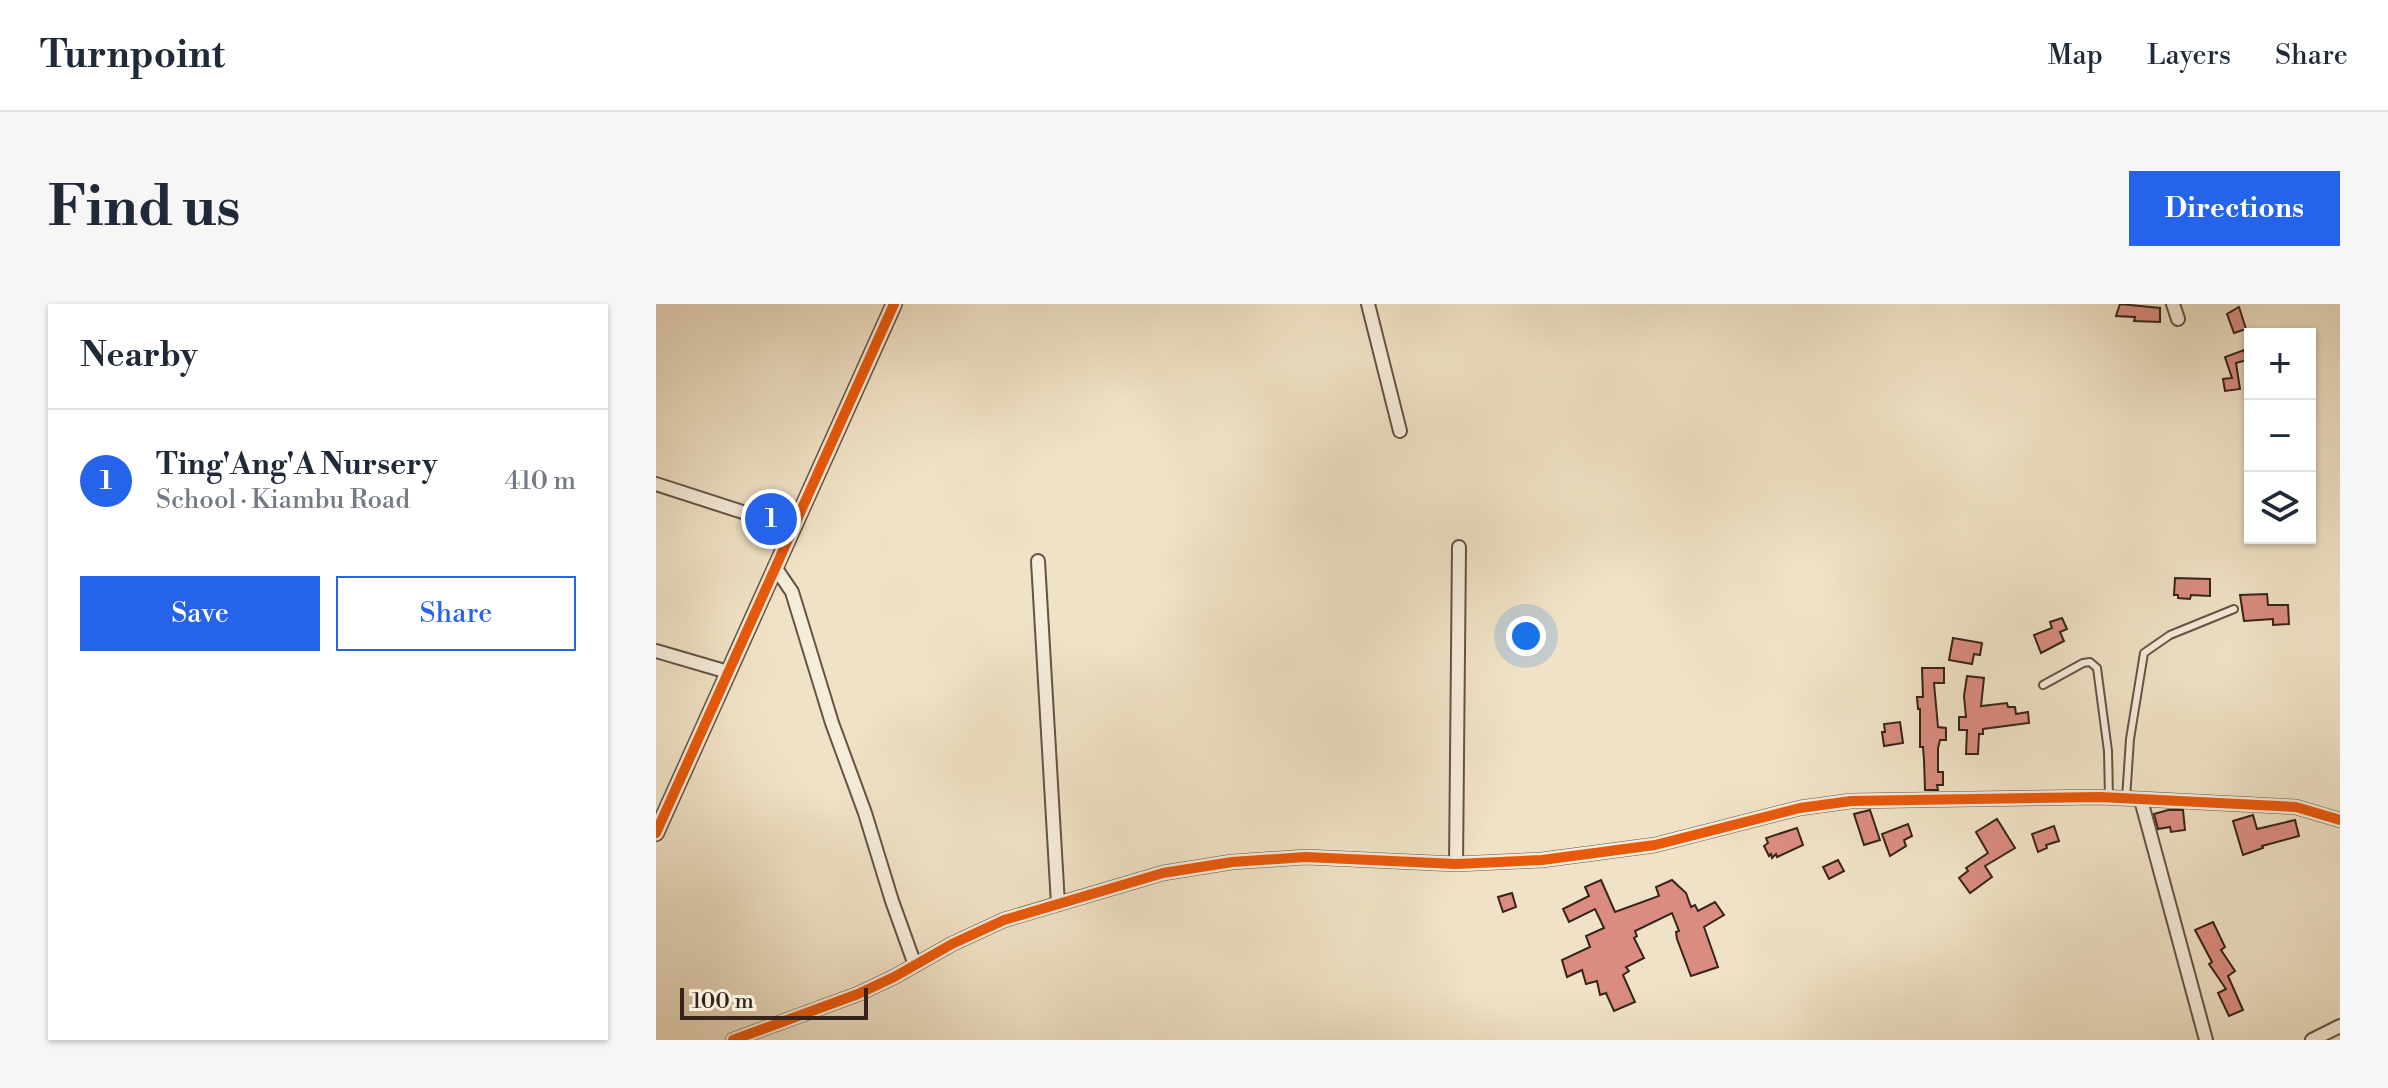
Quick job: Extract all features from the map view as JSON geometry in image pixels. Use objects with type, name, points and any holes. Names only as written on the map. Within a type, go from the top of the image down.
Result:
[{"type":"street","points":[[656,833],[894,304]]},
{"type":"street","points":[[1368,304],[1400,431]]},
{"type":"street","points":[[2173,304],[2178,319]]},
{"type":"street","points":[[656,484],[792,528]]},
{"type":"street","points":[[1456,864],[1459,547]]},
{"type":"street","points":[[1038,561],[1058,904]]},
{"type":"street","points":[[775,567],[792,592],[832,723],[915,965]]},
{"type":"street","points":[[656,651],[728,672]]},
{"type":"street","points":[[733,1040],[858,994],[1004,920],[1163,873],[1232,862],[1306,857],[1456,864],[1542,860],[1655,845],[1800,808],[1851,801],[2109,797],[2296,807],[2340,820]]},
{"type":"street","points":[[2141,800],[2206,1040]]},
{"type":"street","points":[[2312,1040],[2340,1026]]},
{"type":"lane","points":[[2126,799],[2130,739],[2144,653],[2170,635],[2234,609]]},
{"type":"lane","points":[[2043,685],[2083,663],[2090,662],[2097,668],[2108,751],[2109,797]]},
{"type":"building","points":[[2120,304],[2160,308],[2160,322],[2134,321],[2135,317],[2116,316]]},
{"type":"building","points":[[2239,307],[2246,328],[2234,333],[2227,314]]},
{"type":"building","points":[[2244,350],[2244,361],[2236,363],[2240,389],[2225,391],[2223,379],[2232,378],[2225,357]]},
{"type":"building","points":[[2175,578],[2210,579],[2210,596],[2178,598],[2174,595]]},
{"type":"building","points":[[2267,594],[2268,605],[2288,605],[2289,624],[2273,625],[2273,619],[2244,621],[2240,595]]},
{"type":"building","points":[[2062,618],[2067,629],[2060,632],[2064,641],[2041,653],[2034,635],[2052,628],[2050,622]]},
{"type":"building","points":[[1953,638],[1982,643],[1980,655],[1974,654],[1972,664],[1949,660]]},
{"type":"building","points":[[1922,668],[1944,668],[1944,683],[1934,683],[1938,727],[1946,728],[1946,740],[1940,740],[1938,748],[1938,772],[1943,772],[1943,785],[1937,785],[1938,790],[1925,790],[1917,697],[1923,697]]},
{"type":"building","points":[[1967,676],[1984,678],[1981,706],[2007,703],[2008,707],[2015,707],[2016,714],[2028,712],[2029,723],[1983,729],[1983,734],[1979,734],[1978,754],[1966,754],[1967,730],[1959,730],[1959,717],[1966,717],[1964,696]]},
{"type":"building","points":[[1900,722],[1903,743],[1884,746],[1884,724]]},
{"type":"building","points":[[1870,810],[1880,840],[1864,845],[1854,814]]},
{"type":"building","points":[[2183,810],[2185,830],[2171,832],[2170,827],[2158,829],[2154,814]]},
{"type":"building","points":[[2253,815],[2257,829],[2295,820],[2299,836],[2262,846],[2243,855],[2233,821]]},
{"type":"building","points":[[1997,819],[2015,848],[1985,866],[1992,877],[1970,893],[1959,878],[1968,871],[1966,868],[1988,853],[1976,832]]},
{"type":"building","points":[[1908,824],[1912,836],[1904,840],[1906,846],[1890,856],[1882,834]]},
{"type":"building","points":[[2054,826],[2059,841],[2046,845],[2047,848],[2038,852],[2032,834]]},
{"type":"building","points":[[1797,828],[1803,845],[1777,857],[1776,854],[1772,858],[1771,854],[1769,856],[1764,846],[1768,843],[1766,838]]},
{"type":"building","points":[[1838,860],[1844,871],[1829,879],[1823,867]]},
{"type":"building","points":[[1601,880],[1615,912],[1659,896],[1656,887],[1672,880],[1686,893],[1691,907],[1695,905],[1698,911],[1715,902],[1724,915],[1704,927],[1718,967],[1691,976],[1677,939],[1676,932],[1679,931],[1672,913],[1635,931],[1637,936],[1634,938],[1644,958],[1626,967],[1629,971],[1623,975],[1635,1002],[1614,1011],[1606,993],[1600,995],[1597,981],[1586,984],[1582,970],[1567,977],[1562,960],[1590,947],[1586,936],[1604,928],[1595,909],[1569,922],[1563,909],[1589,896],[1585,887]]},
{"type":"building","points":[[1512,893],[1516,907],[1503,912],[1498,897]]},
{"type":"building","points":[[2213,922],[2225,947],[2221,950],[2235,971],[2228,976],[2243,1010],[2229,1016],[2218,993],[2226,989],[2209,964],[2212,962],[2195,930]]},
{"type":"cycle path","points":[[656,833],[894,304]]},
{"type":"cycle path","points":[[733,1040],[858,994],[1004,920],[1163,873],[1232,862],[1306,857],[1456,864],[1542,860],[1655,845],[1800,808],[1851,801],[2100,797],[2296,807],[2340,820]]},
{"type":"place","name":"Ting'Ang'A Nursery","points":[[771,519]]}]
